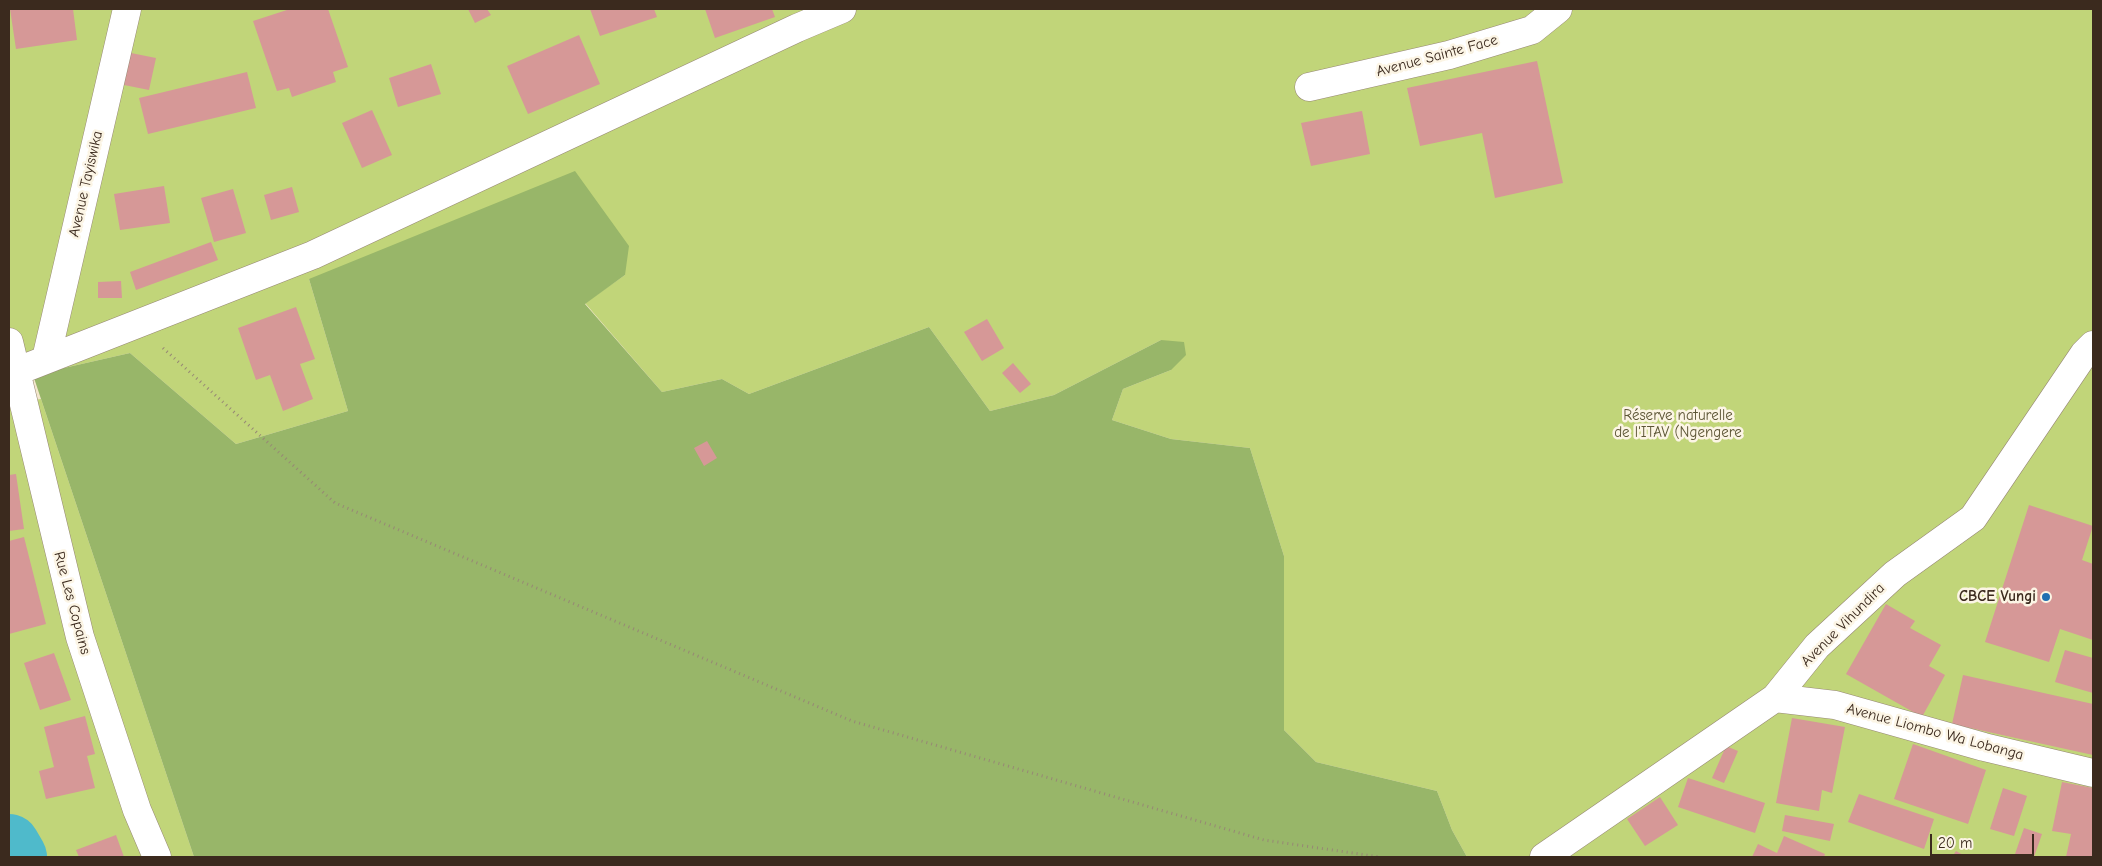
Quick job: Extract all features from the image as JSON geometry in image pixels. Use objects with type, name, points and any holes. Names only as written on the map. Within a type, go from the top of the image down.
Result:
[{"type":"street","points":[[15,372],[314,255],[794,18],[842,9]]},
{"type":"street","name":"Avenue Sainte Face","points":[[1308,87],[1449,55],[1532,30],[1558,9]]},
{"type":"street","name":"Avenue Tayiswika","points":[[46,359],[133,11]]},
{"type":"street","name":"Rue Les Copains","points":[[9,342],[80,637],[137,810],[157,857]]},
{"type":"street","name":"Avenue Vihundira","points":[[1544,857],[1775,698],[1816,646],[1895,574],[1973,518],[2084,354],[2093,344]]},
{"type":"street","name":"Avenue Liombo Wa Lobanga","points":[[1775,698],[1835,705],[1984,747],[2093,773]]},
{"type":"path","points":[[136,324],[335,503],[344,507],[852,721],[1264,840],[1380,857]]},
{"type":"green space","name":"Réserve naturelle de l'ITAV (Ngengere","points":[[9,9],[2093,9],[2093,857],[1467,857],[1452,830],[1437,791],[1316,762],[1284,730],[1284,556],[1250,448],[1171,439],[1112,420],[1123,389],[1171,370],[1161,340],[1054,395],[990,411],[929,327],[749,394],[722,379],[662,392],[585,303],[625,275],[309,279],[348,411],[236,444],[130,353],[33,375],[9,365]]},
{"type":"green space","points":[[575,171],[629,246],[625,275],[585,304],[662,392],[722,379],[749,394],[929,327],[990,411],[1054,395],[1161,340],[1184,342],[1186,355],[1171,370],[1123,389],[1112,420],[1171,439],[1250,448],[1284,556],[1284,730],[1316,762],[1437,791],[1452,830],[1467,857],[194,857],[33,375],[130,353],[236,444],[348,411],[309,279]]},
{"type":"green space","points":[[41,399],[194,857],[9,857],[9,403]]},
{"type":"building","points":[[10,9],[73,9],[77,40],[16,49]]},
{"type":"building","points":[[290,9],[328,9],[348,67],[333,72],[336,82],[292,97],[289,88],[277,91],[253,21]]},
{"type":"building","points":[[468,9],[487,9],[491,15],[475,23]]},
{"type":"building","points":[[590,9],[654,9],[657,17],[600,36]]},
{"type":"building","points":[[705,9],[772,9],[775,17],[715,38]]},
{"type":"building","points":[[579,35],[600,84],[528,114],[507,66]]},
{"type":"building","points":[[131,53],[156,58],[149,90],[124,85]]},
{"type":"building","points":[[1537,61],[1563,183],[1495,198],[1482,133],[1420,146],[1407,88]]},
{"type":"building","points":[[431,64],[441,94],[398,107],[389,78]]},
{"type":"building","points":[[247,72],[256,108],[148,134],[139,98]]},
{"type":"building","points":[[372,110],[392,155],[362,168],[342,123]]},
{"type":"building","points":[[1362,111],[1370,154],[1311,166],[1301,123]]},
{"type":"building","points":[[164,186],[170,223],[120,230],[114,194]]},
{"type":"building","points":[[292,187],[299,212],[271,220],[264,195]]},
{"type":"building","points":[[233,189],[246,233],[214,242],[201,198]]},
{"type":"building","points":[[211,242],[218,260],[136,290],[130,272]]},
{"type":"building","points":[[121,281],[122,298],[98,298],[98,282]]},
{"type":"building","points":[[296,307],[315,359],[300,364],[313,399],[283,411],[270,375],[256,380],[238,328]]},
{"type":"building","points":[[987,319],[1004,348],[982,361],[964,332]]},
{"type":"building","points":[[1013,363],[1031,384],[1020,393],[1002,373]]},
{"type":"building","points":[[707,441],[717,458],[704,466],[694,448]]},
{"type":"building","points":[[16,474],[24,529],[9,531],[9,475]]},
{"type":"building","name":"CBCE Vungi","points":[[2029,505],[2093,526],[2082,560],[2093,564],[2093,640],[2060,629],[2049,662],[1985,642]]},
{"type":"building","points":[[24,537],[46,624],[9,634],[9,541]]},
{"type":"building","points":[[1886,604],[1915,621],[1910,628],[1941,645],[1929,666],[1945,675],[1922,717],[1846,674]]},
{"type":"building","points":[[2065,650],[2093,658],[2093,693],[2055,682]]},
{"type":"building","points":[[54,653],[71,700],[40,710],[24,663]]},
{"type":"building","points":[[1963,675],[2093,704],[2093,755],[1952,724]]},
{"type":"building","points":[[85,716],[95,754],[87,756],[95,788],[46,799],[39,771],[54,767],[44,727]]},
{"type":"building","points":[[1792,718],[1845,727],[1832,793],[1822,790],[1819,811],[1776,803]]},
{"type":"building","points":[[1913,744],[1986,770],[1968,824],[1894,799]]},
{"type":"building","points":[[1726,746],[1738,751],[1724,783],[1712,778]]},
{"type":"building","points":[[1688,778],[1765,803],[1755,833],[1678,807]]},
{"type":"building","points":[[2062,782],[2093,788],[2093,857],[2066,857],[2071,834],[2052,831]]},
{"type":"building","points":[[2003,788],[2027,796],[2014,836],[1990,829]]},
{"type":"building","points":[[1859,794],[1934,819],[1924,849],[1848,822]]},
{"type":"building","points":[[1660,797],[1678,825],[1645,846],[1627,819]]},
{"type":"building","points":[[1785,815],[1834,824],[1830,841],[1782,831]]},
{"type":"building","points":[[2024,828],[2042,834],[2034,857],[2024,857],[2015,854]]},
{"type":"building","points":[[116,835],[124,857],[79,857],[76,850]]},
{"type":"building","points":[[1784,836],[1825,854],[1824,857],[1752,857],[1758,844],[1777,853]]},
{"type":"building","points":[[1956,851],[1967,857],[1952,857]]},
{"type":"waterway","points":[[9,845],[16,857]]},
{"type":"place","name":"CBCE Vungi","points":[[2046,597]]}]
